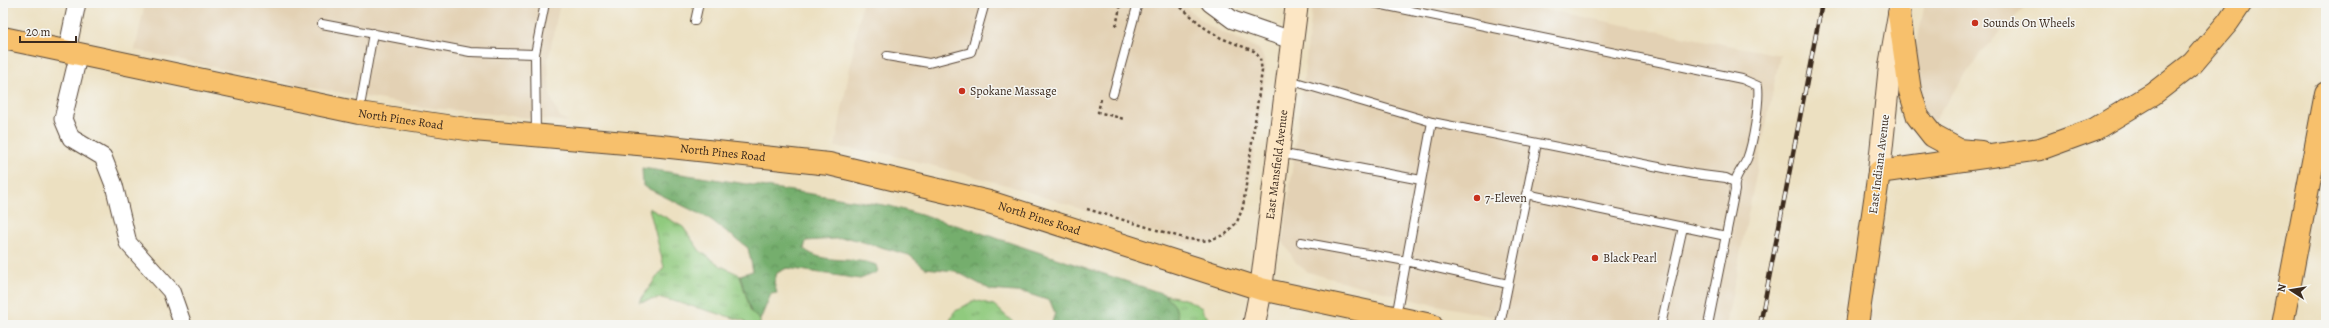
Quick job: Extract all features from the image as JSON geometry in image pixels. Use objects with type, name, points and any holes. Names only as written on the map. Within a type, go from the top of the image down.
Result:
[{"type":"main road","points":[[1878,172],[2040,149],[2095,129],[2152,94],[2193,63],[2228,22],[2241,3]]},
{"type":"main road","points":[[1900,8],[1910,91],[1918,117],[1933,136],[1959,150],[2008,154]]},
{"type":"main road","name":"North Pines Road","points":[[3,38],[359,113],[473,130],[829,164],[989,202],[1262,289],[1431,325]]},
{"type":"main road","points":[[2282,325],[2326,93]]},
{"type":"main road","name":"East Indiana Avenue","points":[[1857,325],[1862,302],[1878,172]]},
{"type":"main road","points":[[1843,325],[1862,302],[1873,325]]},
{"type":"street","points":[[77,3],[73,52],[64,120],[71,138],[103,156],[114,185],[128,243],[171,291],[183,325]]},
{"type":"street","points":[[1210,3],[1233,20],[1291,40]]},
{"type":"street","name":"East Mansfield Avenue","points":[[1254,325],[1262,289],[1286,79],[1297,3]]},
{"type":"street","name":"East Indiana Avenue","points":[[1878,172],[1890,66],[1900,8]]},
{"type":"lane","points":[[536,135],[535,54],[545,3]]},
{"type":"lane","points":[[695,21],[699,3]]},
{"type":"lane","points":[[887,56],[929,63],[971,52],[985,3]]},
{"type":"lane","points":[[1113,94],[1138,3]]},
{"type":"lane","points":[[1372,3],[1742,79],[1758,86],[1759,98],[1747,158],[1734,182],[1735,190],[1708,325]]},
{"type":"lane","points":[[322,24],[470,52],[535,54]]},
{"type":"lane","points":[[359,113],[373,33]]},
{"type":"lane","points":[[1286,79],[1432,122],[1694,174],[1726,178],[1734,182]]},
{"type":"lane","points":[[1396,317],[1432,122]]},
{"type":"lane","points":[[1500,325],[1537,143]]},
{"type":"lane","points":[[1278,152],[1421,180]]},
{"type":"lane","points":[[1526,194],[1726,236]]},
{"type":"lane","points":[[1661,325],[1683,226]]},
{"type":"lane","points":[[1301,242],[1406,261],[1508,284]]},
{"type":"path","points":[[1115,30],[1121,3]]},
{"type":"path","points":[[1087,209],[1187,239],[1206,241],[1226,234],[1236,222],[1243,207],[1262,71],[1260,58],[1254,51],[1221,38],[1205,28],[1176,3]]},
{"type":"shaded area","points":[[145,3],[560,3],[548,61],[550,95],[559,116],[569,122],[423,107],[292,84],[135,50]]},
{"type":"shaded area","points":[[862,3],[1180,3],[1209,26],[1259,49],[1264,59],[1266,69],[1246,208],[1239,225],[1226,237],[1209,243],[1192,243],[1139,228],[1010,186],[883,153],[835,147]]},
{"type":"shaded area","points":[[1313,3],[1510,3],[1780,55],[1726,325],[1533,325],[1422,302],[1308,272],[1297,264],[1283,242]]},
{"type":"shaded area","points":[[1925,3],[2029,3],[1981,52],[1932,124],[1922,108],[1915,54]]},
{"type":"green space","points":[[642,168],[890,206],[969,229],[1164,294],[1175,306],[1180,325],[1051,325],[1055,313],[1050,301],[1026,293],[991,290],[955,271],[925,268],[909,255],[849,238],[806,241],[804,249],[812,254],[829,259],[867,262],[876,265],[878,272],[860,279],[787,268],[777,273],[774,283],[777,293],[771,294],[760,320],[751,312],[740,275],[753,271],[748,248],[710,219],[643,186]]},
{"type":"green space","points":[[649,208],[683,227],[700,251],[721,266],[740,275],[751,312],[760,320],[760,325],[746,325],[745,321],[662,298],[639,302],[664,267]]},
{"type":"green space","points":[[1164,294],[1188,300],[1202,308],[1203,312],[1215,325],[1180,325],[1175,306]]},
{"type":"green space","points":[[975,300],[994,305],[1016,325],[952,325],[950,321],[954,312]]},
{"type":"railway","points":[[1760,325],[1822,3]]},
{"type":"place","name":"Sounds On Wheels","points":[[1975,23]]},
{"type":"place","name":"Spokane Massage","points":[[962,91]]},
{"type":"place","name":"7-Eleven","points":[[1477,198]]},
{"type":"place","name":"Black Pearl","points":[[1595,258]]}]
